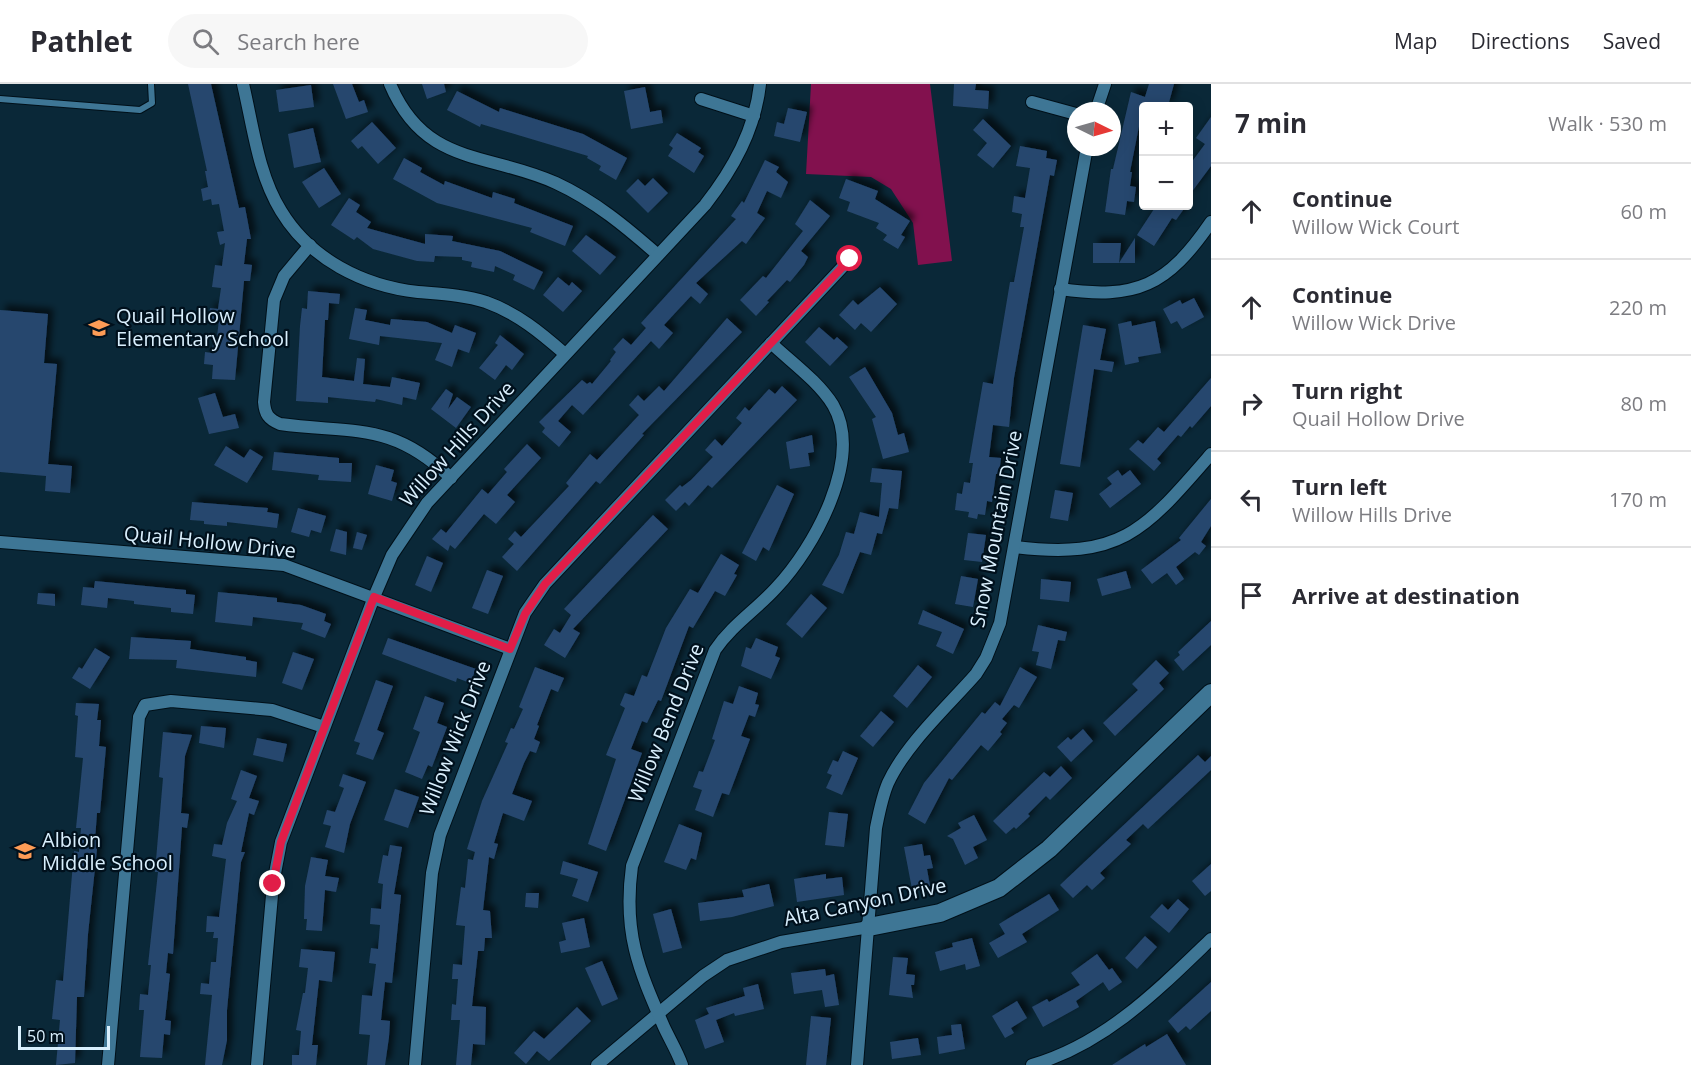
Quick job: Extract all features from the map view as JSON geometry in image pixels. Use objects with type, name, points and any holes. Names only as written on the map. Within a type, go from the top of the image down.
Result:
[{"type":"street","points":[[243,84],[270,190],[280,211],[310,245],[349,273],[380,285],[462,296],[504,309],[538,330],[565,354]]},
{"type":"street","points":[[390,84],[410,119],[440,144],[458,154],[528,172],[577,194],[623,224],[658,255]]},
{"type":"street","name":"Willow Hills Drive","points":[[257,1065],[276,865],[281,842],[374,597],[404,535],[427,503],[721,184],[746,139],[760,84]]},
{"type":"street","points":[[1098,102],[1105,84]]},
{"type":"street","points":[[701,99],[753,116]]},
{"type":"street","points":[[1032,102],[1067,112]]},
{"type":"street","name":"Snow Mountain Drive","points":[[857,1065],[876,828],[888,784],[899,764],[986,658],[1000,623],[1085,156]]},
{"type":"street","points":[[1060,289],[1111,294],[1145,286],[1179,264],[1211,222]]},
{"type":"street","points":[[310,245],[284,276],[274,300],[264,402],[265,413],[271,420],[280,424],[361,431],[399,440],[418,450],[451,478]]},
{"type":"street","name":"Willow Wick Drive","points":[[416,1065],[435,855],[446,816],[525,614],[545,584],[850,259]]},
{"type":"street","name":"Willow Bend Drive","points":[[682,1065],[640,970],[628,922],[632,866],[640,839],[715,650],[725,635],[776,589],[800,560],[836,486],[843,461],[843,435],[832,405],[819,388],[771,343]]},
{"type":"street","points":[[1015,547],[1054,552],[1081,550],[1106,545],[1131,534],[1153,518],[1211,454]]},
{"type":"street","name":"Quail Hollow Drive","points":[[0,542],[284,565],[510,649]]},
{"type":"street","name":"Alta Canyon Drive","points":[[597,1065],[703,976],[727,960],[750,950],[940,913],[999,888],[1049,849],[1211,693]]},
{"type":"street","points":[[108,1065],[139,717],[145,705],[171,701],[273,710],[324,727]]},
{"type":"street","points":[[1032,1065],[1083,1044],[1120,1021],[1154,994],[1211,939]]},
{"type":"lane","points":[[0,99],[140,110],[152,104],[151,84]]},
{"type":"shaded area","points":[[811,84],[930,84],[952,261],[918,265],[913,223],[891,189],[871,177],[806,174]]},
{"type":"building","points":[[188,84],[211,84],[239,208],[245,207],[251,239],[247,239],[244,264],[252,265],[250,281],[244,281],[235,380],[212,379],[213,365],[204,364],[205,352],[212,353],[213,344],[216,345],[219,320],[208,318],[210,308],[218,309],[221,288],[212,287],[215,265],[222,266],[225,243],[220,245],[217,232],[224,231],[219,204],[212,205],[211,199],[203,201],[201,189],[208,187],[205,171],[207,171]]},
{"type":"building","points":[[333,84],[352,84],[359,102],[364,100],[368,112],[346,119]]},
{"type":"building","points":[[422,84],[444,84],[446,92],[427,99]]},
{"type":"building","points":[[954,84],[976,84],[975,90],[989,91],[988,109],[953,106]]},
{"type":"building","points":[[1149,84],[1174,84],[1169,102],[1139,102],[1139,126],[1130,172],[1132,172],[1130,186],[1136,187],[1134,202],[1127,201],[1125,215],[1105,212],[1111,169],[1113,169],[1116,156],[1121,156],[1121,135],[1131,92],[1145,97]]},
{"type":"building","points":[[311,85],[314,107],[279,112],[276,90]]},
{"type":"building","points":[[645,87],[650,112],[661,110],[663,123],[631,129],[624,91]]},
{"type":"building","points":[[457,91],[499,112],[500,108],[583,134],[627,158],[616,180],[599,170],[601,166],[587,158],[588,156],[481,124],[480,127],[447,110]]},
{"type":"building","points":[[788,108],[807,112],[800,142],[774,136],[777,122],[784,124]]},
{"type":"building","points":[[1211,117],[1211,166],[1193,190],[1193,160],[1205,144],[1196,138]]},
{"type":"building","points":[[983,119],[1011,146],[993,168],[977,155],[987,143],[973,130]]},
{"type":"building","points":[[372,122],[396,148],[378,164],[362,146],[358,149],[351,141]]},
{"type":"building","points":[[313,128],[321,162],[294,168],[288,134]]},
{"type":"building","points":[[677,133],[701,148],[698,152],[704,156],[694,173],[668,156],[673,148],[669,145]]},
{"type":"building","points":[[1020,146],[1047,151],[1046,158],[1057,160],[1054,176],[1050,175],[1014,378],[1009,427],[993,425],[989,457],[1001,458],[999,474],[996,474],[992,502],[987,501],[985,515],[978,514],[977,519],[968,517],[969,512],[955,510],[957,493],[962,494],[964,482],[970,483],[973,463],[969,463],[983,382],[993,384],[1010,282],[1014,282],[1024,227],[1020,227],[1022,214],[1012,212],[1014,196],[1025,198],[1030,168],[1016,166]]},
{"type":"building","points":[[404,158],[422,168],[420,172],[444,185],[445,181],[492,198],[493,192],[515,199],[514,203],[573,226],[565,246],[530,232],[532,228],[437,203],[393,179]]},
{"type":"building","points":[[765,160],[779,167],[776,172],[788,182],[781,198],[767,191],[757,213],[765,218],[746,244],[742,241],[696,283],[708,294],[700,304],[691,296],[664,325],[673,333],[659,349],[651,341],[583,415],[572,405],[558,421],[571,432],[559,447],[542,432],[545,428],[539,422],[582,380],[587,384],[590,382],[592,384],[611,361],[616,352],[613,349],[623,338],[631,345],[646,328],[641,323],[736,219],[731,216],[742,201],[744,203]]},
{"type":"building","points":[[324,168],[341,194],[319,208],[302,182]]},
{"type":"building","points":[[653,178],[668,193],[648,213],[626,191],[638,179],[645,186]]},
{"type":"building","points":[[846,179],[878,191],[875,199],[910,221],[901,235],[905,237],[898,249],[883,240],[887,235],[876,228],[879,223],[847,211],[850,202],[839,198]]},
{"type":"building","points":[[349,198],[360,205],[356,212],[371,222],[367,228],[425,244],[425,234],[453,236],[452,241],[500,251],[543,272],[534,290],[513,280],[515,275],[495,266],[494,272],[471,267],[472,262],[462,260],[462,257],[435,256],[434,262],[417,261],[373,249],[357,237],[354,240],[331,225]]},
{"type":"building","points":[[810,200],[830,216],[801,251],[808,257],[804,265],[790,282],[787,280],[767,301],[769,302],[756,316],[740,300],[763,276],[766,278],[803,231],[795,224]]},
{"type":"building","points":[[1153,210],[1183,210],[1176,220],[1172,218],[1154,246],[1137,235]]},
{"type":"building","points":[[586,235],[616,257],[600,275],[572,251]]},
{"type":"building","points":[[1135,238],[1135,263],[1119,263]]},
{"type":"building","points":[[1093,243],[1121,243],[1119,263],[1093,263]]},
{"type":"building","points":[[558,277],[569,286],[572,282],[582,291],[563,312],[543,295]]},
{"type":"building","points":[[880,287],[897,304],[871,332],[861,323],[855,330],[839,315],[853,300],[858,305]]},
{"type":"building","points":[[308,291],[340,294],[339,304],[329,303],[328,320],[325,320],[322,377],[354,381],[357,358],[365,359],[363,384],[390,387],[392,377],[420,383],[416,400],[403,397],[402,405],[376,399],[375,402],[328,397],[328,403],[296,401],[300,326],[302,308],[307,309]]},
{"type":"building","points":[[1194,298],[1204,317],[1182,329],[1177,321],[1171,324],[1163,309],[1180,300],[1182,304]]},
{"type":"building","points":[[355,308],[367,310],[365,320],[390,325],[391,319],[427,322],[452,333],[455,325],[476,333],[469,353],[458,349],[452,367],[435,360],[442,343],[380,336],[379,345],[349,339]]},
{"type":"building","points":[[0,310],[48,314],[44,363],[57,364],[48,464],[72,466],[70,493],[45,491],[46,476],[0,472]]},
{"type":"building","points":[[727,318],[742,332],[642,434],[644,435],[600,484],[596,481],[517,571],[502,557],[514,544],[508,539],[515,531],[521,537],[569,486],[566,483],[590,454],[597,460],[639,415],[629,405],[638,395],[644,401],[659,386],[664,391]]},
{"type":"building","points":[[1131,321],[1132,326],[1155,321],[1161,353],[1138,357],[1139,362],[1125,365],[1118,324]]},
{"type":"building","points":[[1083,325],[1106,329],[1100,360],[1114,362],[1112,372],[1094,369],[1080,467],[1060,464]]},
{"type":"building","points":[[819,327],[834,340],[837,337],[848,347],[830,366],[805,342]]},
{"type":"building","points":[[500,335],[524,354],[512,370],[506,365],[495,380],[479,368],[498,345],[495,343]]},
{"type":"building","points":[[865,367],[892,413],[898,435],[904,433],[909,452],[883,459],[872,419],[876,417],[849,377]]},
{"type":"building","points":[[1211,378],[1211,406],[1192,428],[1190,426],[1181,437],[1178,435],[1157,459],[1161,463],[1154,471],[1129,449],[1138,440],[1143,444],[1158,427],[1164,432]]},
{"type":"building","points":[[782,386],[797,400],[712,488],[708,485],[689,506],[685,502],[676,511],[665,500],[680,485],[682,487],[691,480],[713,457],[705,450],[715,439],[722,446],[742,423],[736,418],[745,407],[749,411],[769,389],[775,394]]},
{"type":"building","points":[[446,389],[453,394],[448,409],[457,397],[471,407],[456,428],[431,409]]},
{"type":"building","points":[[215,393],[223,417],[235,414],[239,428],[209,434],[198,398]]},
{"type":"building","points":[[812,435],[814,452],[808,453],[810,466],[790,469],[786,442]]},
{"type":"building","points":[[527,444],[541,458],[507,495],[515,502],[496,524],[484,514],[455,549],[450,545],[448,551],[432,539],[441,529],[446,533],[482,489],[488,494],[507,472],[504,469]]},
{"type":"building","points":[[226,446],[244,458],[250,449],[263,457],[247,483],[214,465]]},
{"type":"building","points":[[274,452],[339,458],[339,463],[352,463],[351,482],[318,480],[319,475],[272,470]]},
{"type":"building","points":[[376,465],[394,470],[391,481],[397,483],[392,501],[368,494]]},
{"type":"building","points":[[872,468],[902,471],[898,509],[889,508],[882,534],[877,533],[871,555],[860,552],[843,594],[822,585],[839,555],[846,532],[854,534],[860,512],[879,517],[882,483],[870,482]]},
{"type":"building","points":[[1118,470],[1122,476],[1130,470],[1141,484],[1110,508],[1099,494],[1112,484],[1107,478]]},
{"type":"building","points":[[777,485],[794,494],[769,551],[763,547],[756,561],[742,553]]},
{"type":"building","points":[[1055,490],[1073,493],[1068,521],[1050,518]]},
{"type":"building","points":[[1211,499],[1211,526],[1201,542],[1206,546],[1199,555],[1195,552],[1176,567],[1184,579],[1176,585],[1167,573],[1152,584],[1141,570],[1181,540],[1179,538]]},
{"type":"building","points":[[192,502],[268,508],[267,512],[279,514],[277,528],[227,522],[227,526],[204,524],[204,521],[190,520]]},
{"type":"building","points":[[298,508],[326,516],[321,533],[311,530],[309,537],[291,532]]},
{"type":"building","points":[[653,515],[668,529],[573,629],[580,633],[565,658],[544,645],[554,629],[560,633],[571,615],[564,609]]},
{"type":"building","points":[[336,529],[347,532],[346,555],[330,551]]},
{"type":"building","points":[[357,532],[367,535],[362,550],[353,548]]},
{"type":"building","points":[[968,533],[986,535],[982,562],[964,560]]},
{"type":"building","points":[[721,554],[739,565],[734,574],[737,575],[725,596],[715,591],[693,628],[689,626],[661,701],[658,700],[647,723],[642,721],[631,749],[642,753],[606,851],[588,844],[616,759],[606,755],[625,708],[620,705],[625,693],[634,696],[642,675],[647,677],[666,628],[690,589],[698,593]]},
{"type":"building","points":[[427,556],[443,563],[431,592],[415,585]]},
{"type":"building","points":[[487,570],[503,576],[488,614],[472,608]]},
{"type":"building","points":[[1126,571],[1131,588],[1102,596],[1097,579]]},
{"type":"building","points":[[961,576],[978,579],[973,607],[955,604]]},
{"type":"building","points":[[1041,579],[1071,582],[1069,602],[1040,599]]},
{"type":"building","points":[[95,581],[186,590],[186,594],[195,595],[193,614],[171,612],[171,608],[134,604],[134,601],[108,598],[107,608],[81,605],[83,587],[94,588]]},
{"type":"building","points":[[218,592],[277,598],[277,602],[301,605],[326,614],[324,621],[331,624],[325,638],[301,629],[303,623],[253,617],[252,626],[215,622]]},
{"type":"building","points":[[38,593],[55,594],[55,606],[37,604]]},
{"type":"building","points":[[811,594],[827,608],[802,638],[786,624]]},
{"type":"building","points":[[923,610],[964,629],[953,654],[936,646],[942,632],[918,624]]},
{"type":"building","points":[[1211,621],[1211,645],[1183,671],[1174,660],[1180,655],[1178,652]]},
{"type":"building","points":[[1038,625],[1067,632],[1065,641],[1058,640],[1051,669],[1036,665],[1039,652],[1032,651]]},
{"type":"building","points":[[131,637],[191,641],[190,649],[246,657],[246,660],[257,662],[256,677],[176,668],[177,660],[129,659]]},
{"type":"building","points":[[388,638],[476,669],[470,683],[457,678],[456,682],[382,654]]},
{"type":"building","points":[[756,638],[778,647],[775,656],[780,658],[771,679],[741,666],[746,647],[751,649]]},
{"type":"building","points":[[95,648],[110,657],[90,689],[72,678],[79,667],[82,669]]},
{"type":"building","points":[[293,652],[314,659],[302,690],[282,683]]},
{"type":"building","points":[[1156,660],[1169,673],[1159,683],[1164,689],[1115,736],[1103,723],[1138,690],[1132,684]]},
{"type":"building","points":[[918,665],[932,677],[907,708],[893,696]]},
{"type":"building","points":[[535,667],[564,678],[558,692],[551,689],[537,725],[539,726],[534,739],[540,742],[536,753],[530,751],[512,794],[532,801],[524,821],[503,813],[494,843],[498,844],[494,859],[489,857],[483,910],[490,911],[492,938],[485,938],[484,951],[478,951],[472,1006],[486,1007],[485,1045],[473,1044],[471,1065],[456,1065],[460,1020],[451,1020],[452,1004],[456,1005],[458,979],[452,979],[453,964],[462,965],[465,926],[456,925],[461,887],[465,888],[468,859],[473,860],[475,852],[467,849],[482,801],[508,743],[505,742],[523,709],[519,707]]},
{"type":"building","points":[[1020,667],[1037,677],[1019,708],[1014,705],[1002,719],[1007,723],[1000,732],[1002,734],[988,751],[981,745],[952,780],[949,778],[925,824],[908,814],[924,783],[982,712],[985,714],[995,702],[1000,706]]},
{"type":"building","points":[[376,680],[393,686],[377,730],[384,733],[373,760],[356,754],[360,743],[354,741]]},
{"type":"building","points":[[739,686],[758,693],[755,704],[759,705],[755,717],[749,715],[741,736],[750,739],[729,795],[722,793],[713,817],[695,810],[702,790],[693,787],[699,771],[703,772],[715,740],[712,739],[724,701],[733,704]]},
{"type":"building","points":[[425,696],[444,703],[437,723],[447,727],[432,767],[428,765],[422,779],[405,772],[420,732],[413,729]]},
{"type":"building","points":[[76,703],[99,704],[97,720],[101,720],[99,746],[106,747],[100,813],[97,813],[95,840],[98,840],[84,997],[77,997],[75,1063],[56,1065],[60,1020],[52,1019],[56,980],[63,981],[74,851],[79,852],[81,828],[76,828],[83,758],[75,757],[78,716],[75,715]]},
{"type":"building","points":[[881,711],[894,722],[873,747],[860,736]]},
{"type":"building","points":[[201,726],[226,728],[224,748],[199,743]]},
{"type":"building","points":[[1083,729],[1093,741],[1071,762],[1057,747],[1068,737],[1071,740]]},
{"type":"building","points":[[163,732],[192,735],[185,756],[181,813],[189,814],[187,828],[182,827],[173,954],[168,953],[166,973],[170,974],[165,1020],[171,1021],[170,1035],[164,1034],[162,1058],[140,1057],[144,1010],[139,1010],[140,994],[148,995],[151,965],[148,965],[158,872],[155,872],[163,778],[159,777]]},
{"type":"building","points":[[257,738],[287,744],[283,762],[253,755]]},
{"type":"building","points":[[843,751],[858,758],[842,795],[826,788],[832,775],[827,773],[833,760],[838,762]]},
{"type":"building","points":[[1198,755],[1205,762],[1211,756],[1211,770],[1148,829],[1143,824],[1126,840],[1131,844],[1100,873],[1105,878],[1092,890],[1087,885],[1073,898],[1060,885]]},
{"type":"building","points":[[1061,766],[1072,778],[1050,800],[1046,796],[1016,829],[1014,827],[1006,834],[993,821],[1044,772],[1050,777]]},
{"type":"building","points":[[241,770],[257,776],[249,798],[259,801],[254,815],[249,813],[241,852],[245,852],[241,862],[227,1010],[227,1040],[222,1065],[205,1065],[212,995],[200,994],[201,983],[209,984],[211,962],[216,962],[218,938],[213,938],[214,932],[206,932],[207,916],[219,917],[226,859],[212,856],[214,844],[222,845],[227,823],[237,801],[231,799]]},
{"type":"building","points":[[343,774],[366,782],[350,824],[344,853],[325,847],[331,826],[323,824],[327,810],[335,812],[344,788],[339,786]]},
{"type":"building","points":[[395,789],[419,797],[408,828],[384,820]]},
{"type":"building","points":[[829,812],[848,814],[844,847],[825,845]]},
{"type":"building","points":[[974,815],[987,840],[973,847],[978,858],[965,865],[953,839],[947,836],[961,828],[958,823]]},
{"type":"building","points":[[679,824],[702,833],[696,860],[691,858],[686,870],[664,862]]},
{"type":"building","points":[[922,844],[924,856],[930,855],[933,868],[927,869],[930,886],[912,889],[904,847]]},
{"type":"building","points":[[390,845],[402,847],[394,894],[401,895],[392,983],[385,982],[381,1020],[390,1021],[389,1037],[385,1065],[367,1065],[370,1035],[359,1034],[362,995],[372,996],[376,964],[369,963],[371,948],[378,949],[380,925],[370,924],[371,908],[381,909],[383,884],[378,883],[383,855],[388,856]]},
{"type":"building","points":[[311,857],[328,860],[325,876],[339,878],[336,892],[325,890],[322,931],[306,930],[307,919],[304,919],[305,886]]},
{"type":"building","points":[[563,861],[598,872],[588,902],[572,896],[578,879],[560,874]]},
{"type":"building","points":[[1211,864],[1211,891],[1205,896],[1192,881]]},
{"type":"building","points":[[826,874],[826,879],[842,877],[844,895],[797,902],[794,879]]},
{"type":"building","points":[[769,884],[774,906],[732,917],[700,921],[698,903],[744,897],[742,890]]},
{"type":"building","points":[[526,893],[539,893],[538,908],[525,907]]},
{"type":"building","points":[[1049,894],[1059,910],[1022,934],[1027,942],[998,958],[989,943],[1005,934],[999,924]]},
{"type":"building","points":[[1178,899],[1189,909],[1169,933],[1150,917],[1162,904],[1168,910]]},
{"type":"building","points":[[671,909],[682,948],[663,953],[653,914]]},
{"type":"building","points":[[584,918],[590,947],[561,953],[559,942],[566,940],[562,923]]},
{"type":"building","points":[[1145,936],[1157,947],[1137,969],[1125,958]]},
{"type":"building","points":[[972,938],[980,966],[966,970],[965,964],[940,971],[935,952],[953,947],[952,943]]},
{"type":"building","points":[[301,949],[335,952],[332,982],[319,980],[312,1045],[318,1045],[316,1065],[292,1065],[292,1055],[299,1055],[301,1031],[296,1030],[303,993],[305,993],[308,968],[299,967]]},
{"type":"building","points":[[1097,954],[1109,970],[1112,968],[1122,982],[1109,991],[1103,982],[1076,1001],[1079,1007],[1043,1027],[1032,1007],[1047,999],[1049,1002],[1080,985],[1071,973]]},
{"type":"building","points":[[893,957],[908,958],[906,974],[915,975],[914,985],[911,985],[913,998],[889,995]]},
{"type":"building","points":[[602,961],[618,999],[602,1006],[585,968]]},
{"type":"building","points":[[825,969],[826,976],[834,974],[839,1005],[825,1007],[822,990],[794,994],[791,973]]},
{"type":"building","points":[[1211,982],[1211,1011],[1190,1030],[1186,1026],[1178,1033],[1168,1021]]},
{"type":"building","points":[[758,984],[764,1009],[735,1016],[734,1013],[716,1020],[724,1042],[705,1049],[695,1020],[709,1014],[706,1008],[745,996],[743,988]]},
{"type":"building","points":[[1017,1001],[1027,1018],[1011,1028],[1014,1033],[1005,1038],[992,1016]]},
{"type":"building","points":[[577,1007],[591,1021],[549,1061],[537,1051],[526,1064],[514,1053],[534,1031],[544,1039]]},
{"type":"building","points":[[811,1016],[831,1018],[826,1065],[806,1065]]},
{"type":"building","points":[[961,1024],[965,1049],[939,1054],[937,1037],[952,1035],[951,1025]]},
{"type":"building","points":[[1167,1034],[1186,1065],[1112,1065],[1145,1044],[1146,1047]]},
{"type":"building","points":[[918,1038],[921,1055],[892,1059],[890,1042]]},
{"type":"place","name":"Quail Hollow Elementary School","points":[[99,328]]},
{"type":"place","name":"Albion Middle School","points":[[25,851]]},
{"type":"route","points":[[273,884],[281,842],[374,597],[510,649],[520,622],[545,584],[850,259]]}]
